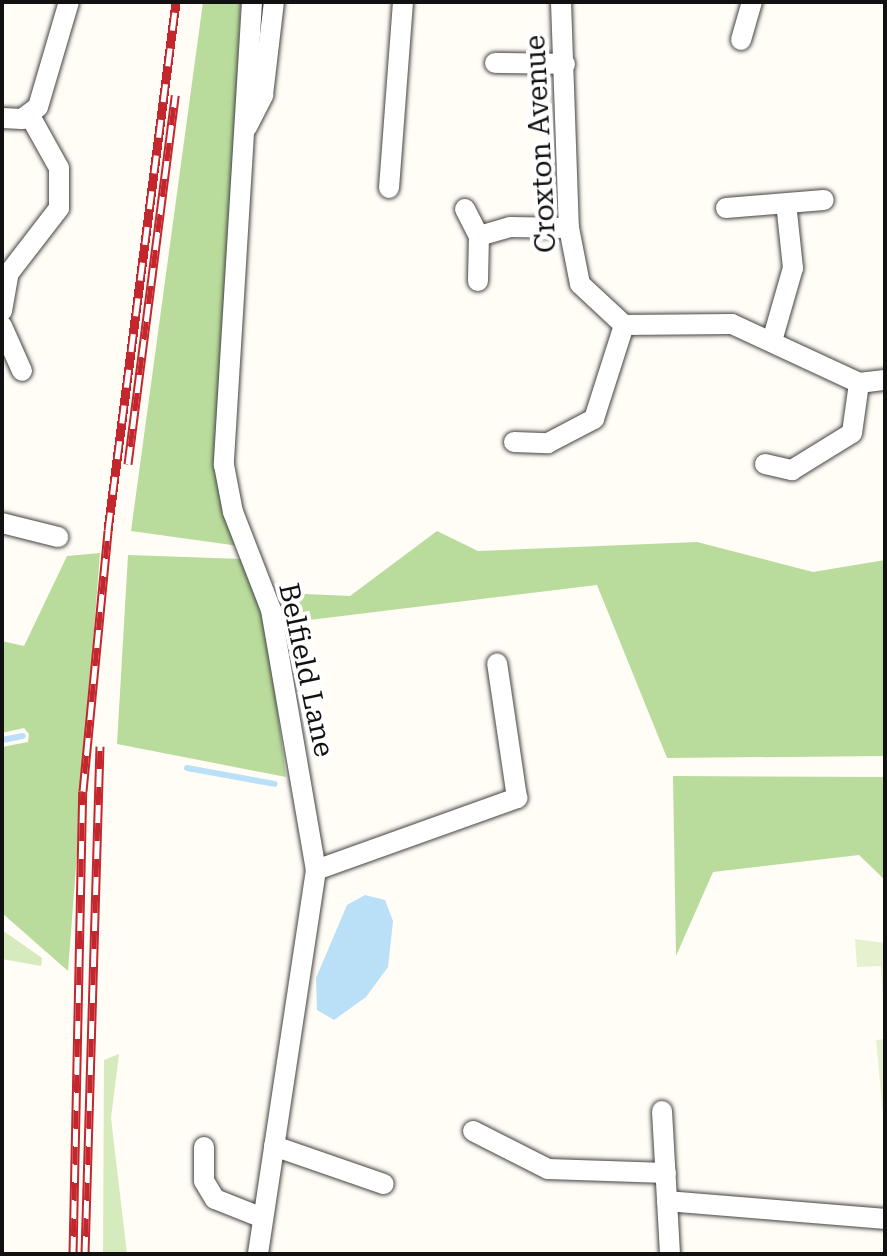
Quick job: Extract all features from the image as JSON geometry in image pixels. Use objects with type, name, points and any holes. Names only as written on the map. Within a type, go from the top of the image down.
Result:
[{"type":"street","points":[[30,116],[47,91],[69,2]]},
{"type":"street","name":"Belfield Lane","points":[[252,2],[224,465],[233,512],[271,610],[316,870],[274,1146],[260,1217],[258,1254]]},
{"type":"street","points":[[244,134],[263,95],[274,2]]},
{"type":"street","points":[[389,188],[403,2]]},
{"type":"street","name":"Croxton Avenue","points":[[561,2],[569,228],[580,284],[624,325]]},
{"type":"street","points":[[741,40],[752,2]]},
{"type":"street","points":[[495,63],[565,64]]},
{"type":"street","points":[[2,118],[30,116]]},
{"type":"street","points":[[2,311],[9,273],[59,208],[59,168],[30,116]]},
{"type":"street","points":[[726,208],[824,200]]},
{"type":"street","points":[[772,341],[793,268],[786,203]]},
{"type":"street","points":[[465,209],[479,236],[478,281]]},
{"type":"street","points":[[479,236],[510,227],[569,228]]},
{"type":"street","points":[[514,442],[548,443],[594,419],[624,325],[732,324],[859,383],[885,380]]},
{"type":"street","points":[[2,326],[22,371]]},
{"type":"street","points":[[765,464],[792,470],[852,433],[859,383]]},
{"type":"street","points":[[2,523],[58,537]]},
{"type":"street","points":[[316,870],[517,798],[497,663]]},
{"type":"street","points":[[662,1111],[670,1254]]},
{"type":"street","points":[[473,1131],[548,1169],[666,1173]]},
{"type":"street","points":[[274,1146],[384,1184]]},
{"type":"street","points":[[204,1147],[204,1181],[215,1199],[260,1217]]},
{"type":"street","points":[[667,1201],[885,1219]]},
{"type":"green space","points":[[203,2],[241,2],[218,429],[239,546],[131,531]]},
{"type":"green space","points":[[437,531],[478,551],[697,542],[813,572],[885,560],[885,756],[667,758],[597,585],[293,622],[283,593],[350,596]]},
{"type":"green space","points":[[100,553],[68,971],[2,913],[2,747],[28,742],[29,734],[24,728],[2,733],[2,641],[24,646],[67,556]]},
{"type":"green space","points":[[128,555],[243,559],[265,614],[286,777],[117,744]]},
{"type":"green space","points":[[673,776],[885,777],[885,880],[859,855],[713,872],[676,956]]},
{"type":"green space","points":[[2,930],[42,958],[41,966],[2,959]]},
{"type":"green space","points":[[855,939],[885,943],[885,1039],[881,966],[857,967]]},
{"type":"green space","points":[[885,1039],[885,1138],[876,1040]]},
{"type":"green space","points":[[119,1054],[111,1118],[127,1254],[103,1254],[104,1060]]},
{"type":"water","points":[[365,895],[385,900],[393,921],[388,967],[366,997],[334,1020],[317,1010],[316,978],[347,905]]},
{"type":"waterway","points":[[2,740],[23,736]]},
{"type":"waterway","points":[[187,768],[275,784]]},
{"type":"railway","points":[[73,1254],[83,791],[108,530],[176,2]]},
{"type":"railway","points":[[128,464],[175,95]]},
{"type":"railway","points":[[85,1254],[100,746]]}]
